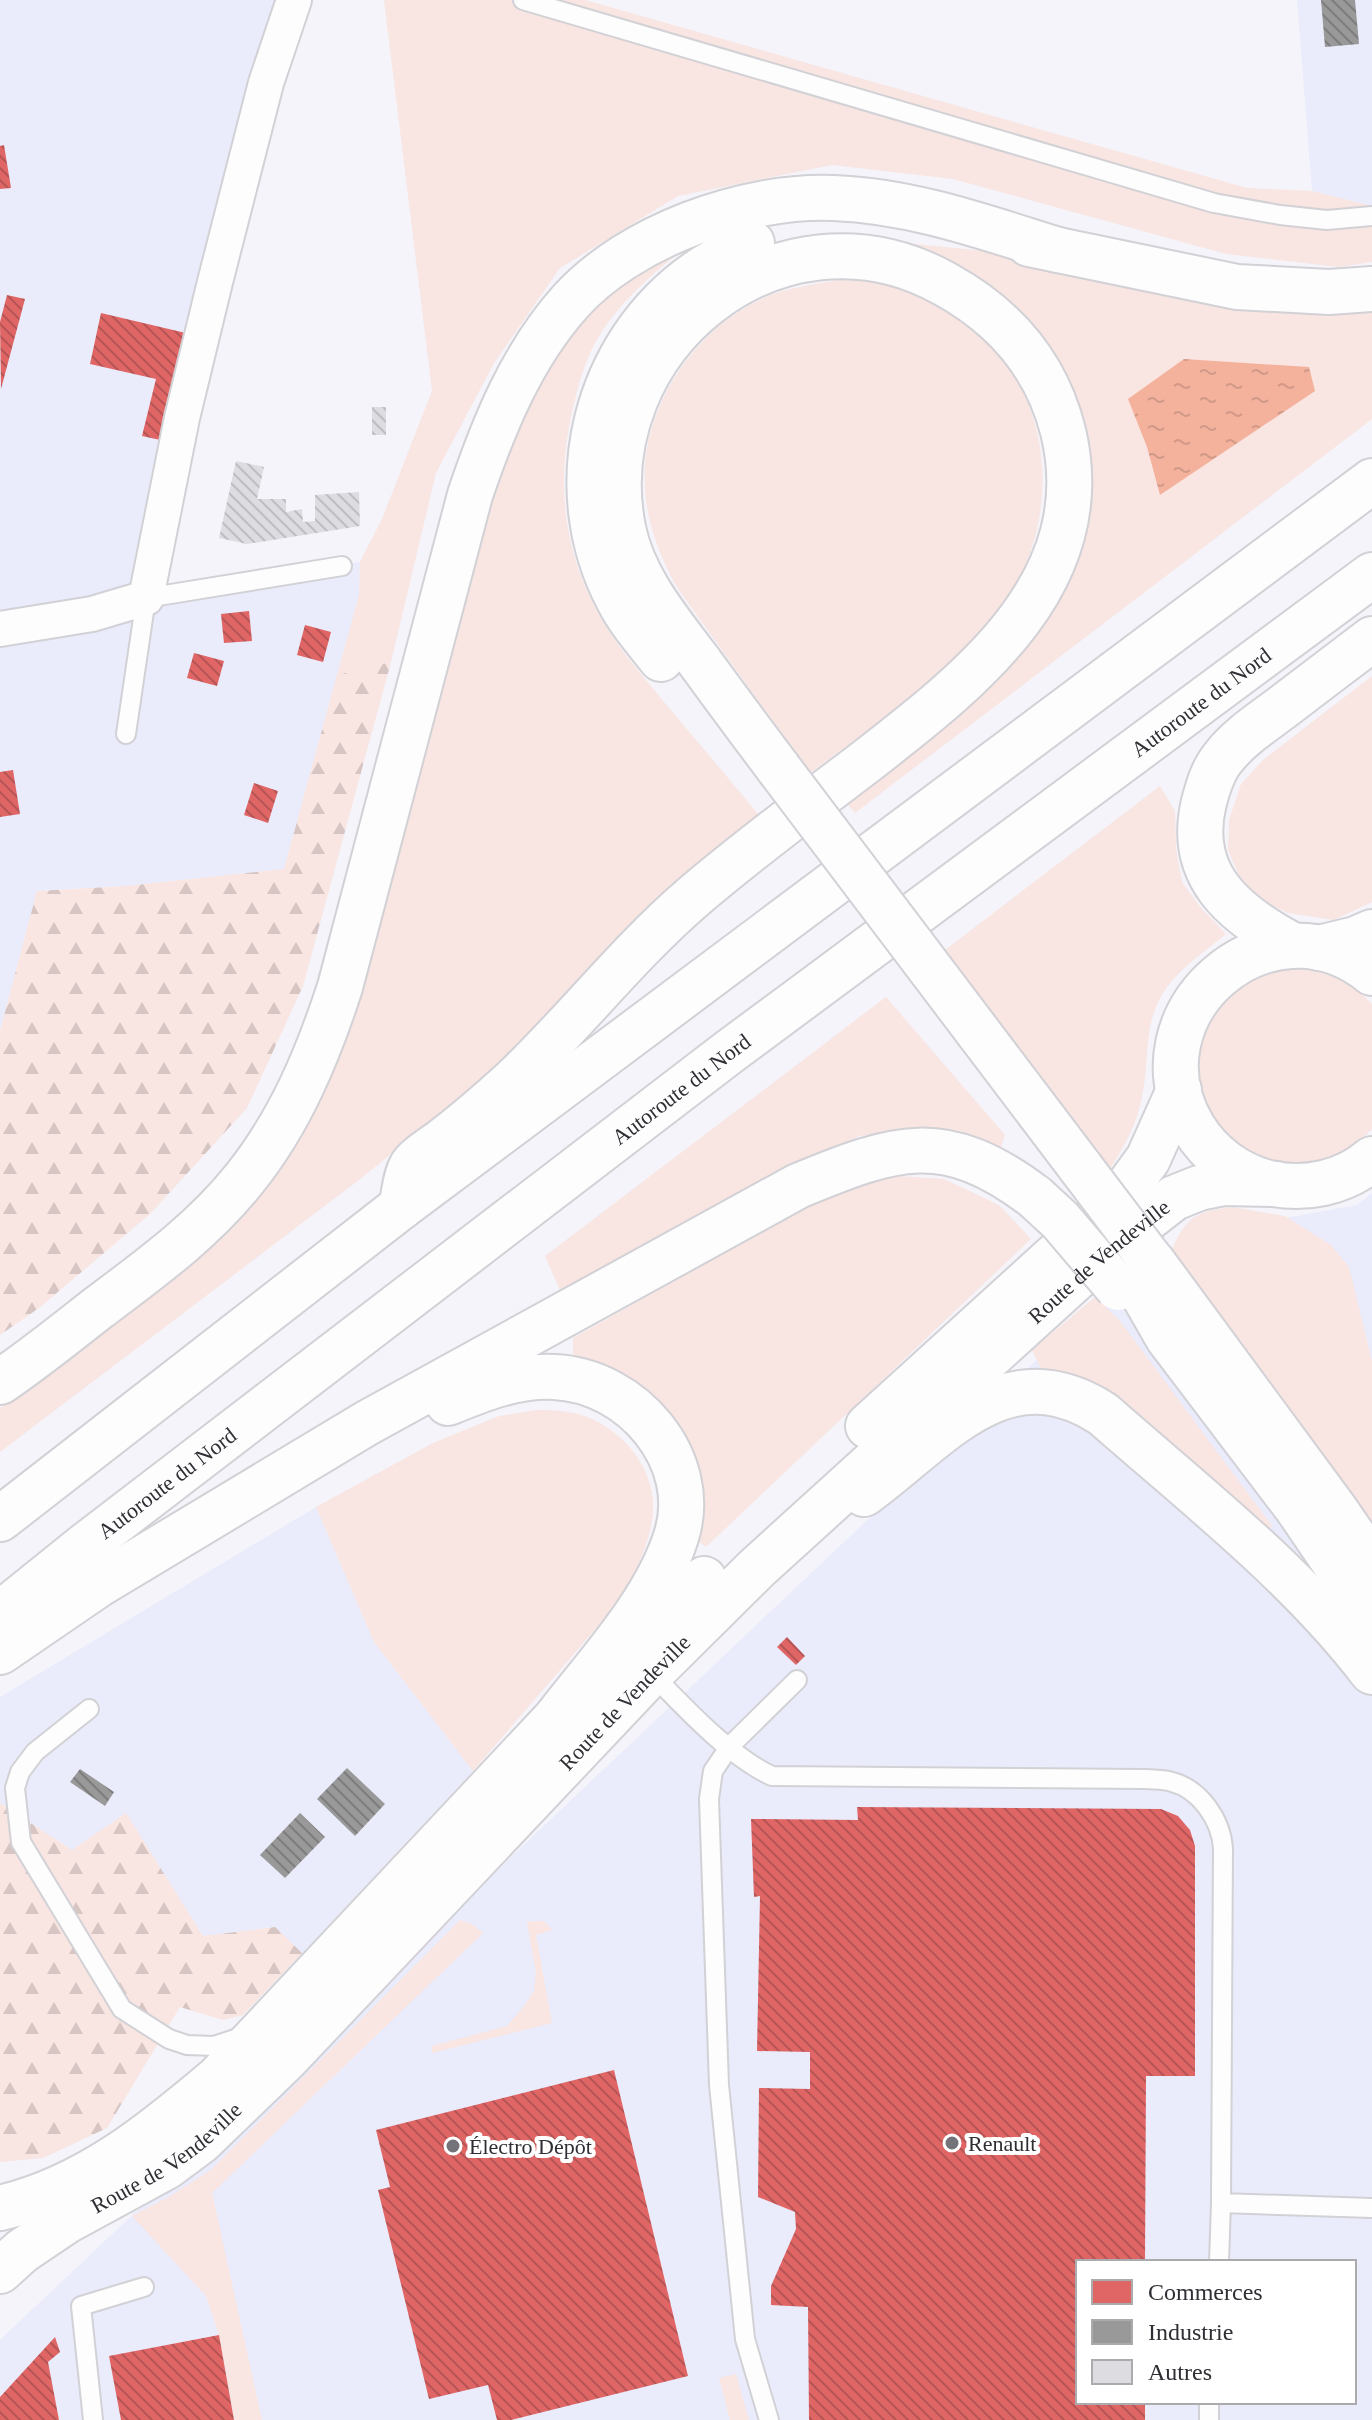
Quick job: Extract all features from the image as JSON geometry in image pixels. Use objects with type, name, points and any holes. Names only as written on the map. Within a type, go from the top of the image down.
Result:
[{"type":"main road","points":[[0,1382],[164,1259],[207,1220],[244,1179],[275,1136],[300,1090],[325,1033],[340,987],[483,454],[520,374],[571,301],[627,256],[671,232],[709,217],[791,199],[833,198],[937,212],[1058,250]]},
{"type":"main road","points":[[770,777],[629,618],[604,566],[591,514],[588,469],[604,393],[618,363],[654,310],[697,272],[757,241],[798,230],[881,225],[961,231],[1237,287],[1329,292],[1372,289]]},
{"type":"main road","points":[[401,1207],[411,1167],[511,1082],[690,900],[963,682],[1012,631],[1045,580],[1064,523],[1068,467],[1062,425],[1046,381],[1019,341],[984,309],[927,274],[871,256],[841,255],[800,260],[760,272],[722,292],[679,330],[653,364],[637,396],[624,437],[620,503],[634,562],[652,598],[770,777],[969,1038],[1059,1182],[1133,1275],[1334,1508],[1372,1563]]},
{"type":"main road","points":[[0,1519],[401,1207],[1372,481]]},
{"type":"main road","name":"Autoroute du Nord","points":[[0,1614],[729,1052],[1372,575]]},
{"type":"main road","points":[[1372,639],[1248,733],[1222,758],[1208,786],[1199,840],[1204,862],[1215,884],[1231,905],[1252,922],[1306,947],[1351,959],[1372,973]]},
{"type":"main road","points":[[1276,1184],[1246,1175],[1213,1152],[1189,1120],[1179,1090],[1176,1067],[1179,1041],[1187,1017],[1211,982],[1237,962],[1269,949],[1356,939],[1372,932]]},
{"type":"main road","name":"Route de Vendeville","points":[[180,2111],[266,2030],[556,1718],[825,1465],[1121,1196],[1148,1159],[1179,1090]]},
{"type":"main road","points":[[0,1652],[98,1585],[342,1438],[798,1186],[863,1159],[925,1150],[981,1163],[1009,1178],[1059,1182]]},
{"type":"main road","name":"Route de Vendeville","points":[[0,2271],[22,2251],[65,2222],[166,2167],[201,2141],[286,2059],[651,1673],[757,1568],[1152,1213],[1174,1198],[1199,1188],[1235,1183],[1292,1186],[1324,1183],[1353,1172],[1372,1159]]},
{"type":"main road","points":[[1133,1275],[1168,1338],[1297,1508],[1372,1618]]},
{"type":"main road","points":[[342,1438],[381,1436],[483,1389],[517,1379],[555,1377],[583,1382],[608,1393],[637,1412],[660,1435],[676,1466],[682,1497],[677,1534],[656,1584],[556,1718]]},
{"type":"main road","points":[[757,1568],[867,1492],[985,1402],[1024,1391],[1065,1394],[1103,1414],[1243,1537],[1306,1595],[1372,1672]]},
{"type":"main road","points":[[0,2179],[49,2172],[80,2162],[138,2136],[180,2111]]},
{"type":"main road","points":[[0,2208],[48,2195],[85,2178],[180,2111]]},
{"type":"street","points":[[0,629],[92,614],[146,598],[182,418],[215,282],[266,83],[294,0]]},
{"type":"lane","points":[[523,0],[1214,203],[1327,220],[1372,216]]},
{"type":"lane","points":[[126,734],[146,598],[342,566]]},
{"type":"lane","points":[[651,1673],[696,1718],[752,1765],[772,1776],[1146,1779],[1170,1781],[1193,1793],[1216,1820],[1222,1833],[1223,1848],[1219,2260]]},
{"type":"lane","points":[[769,2420],[745,2339],[719,2085],[709,1799],[713,1771],[730,1746],[797,1680]]},
{"type":"lane","points":[[89,1709],[35,1752],[20,1772],[15,1788],[21,1842],[122,2009],[169,2039],[187,2045],[214,2046],[266,2030]]},
{"type":"lane","points":[[1221,2203],[1372,2208]]},
{"type":"lane","points":[[93,2420],[81,2306],[144,2287]]},
{"type":"shaded area","points":[[0,0],[294,0],[146,597],[360,562],[359,595],[284,869],[125,886],[37,891],[0,1031]]},
{"type":"shaded area","points":[[1297,0],[1372,0],[1372,206],[1312,191]]},
{"type":"shaded area","points":[[1372,1193],[1372,2420],[0,2420],[0,2340],[1081,1318],[1268,1221],[1357,1205]]},
{"type":"shaded area","points":[[316,1507],[374,1642],[473,1771],[302,1953],[274,1927],[203,1937],[126,1814],[72,1850],[0,1803],[0,1697]]},
{"type":"green space","points":[[384,0],[585,0],[1247,188],[1312,191],[1372,206],[1372,262],[1339,267],[1226,254],[953,179],[832,165],[678,196],[560,268],[494,363],[436,473],[391,662],[337,675],[359,595],[360,562],[382,519],[432,391]]},
{"type":"green space","points":[[875,240],[1005,253],[1372,306],[1372,419],[855,813],[842,798],[1030,639],[1071,576],[1086,515],[1053,357],[998,291],[937,259]]},
{"type":"green space","points":[[676,255],[620,307],[587,360],[567,436],[564,464],[566,520],[580,573],[611,635],[758,814],[672,886],[581,983],[467,1093],[355,1183],[0,1452],[0,1408],[179,1273],[263,1184],[500,466],[543,373],[589,305],[651,265]]},
{"type":"green space","points":[[839,280],[881,283],[915,295],[964,323],[991,347],[1021,389],[1034,420],[1041,453],[1042,486],[1039,520],[1030,552],[1017,583],[981,635],[936,678],[810,773],[676,586],[650,523],[645,470],[649,441],[671,384],[708,337],[731,317],[766,297]]},
{"type":"green space","points":[[391,662],[303,986],[247,1108],[150,1214],[39,1308],[0,1335],[0,1031],[37,891],[126,886],[284,869],[337,675]]},
{"type":"green space","points":[[1372,676],[1372,902],[1334,920],[1288,913],[1259,899],[1239,876],[1228,850],[1229,820],[1241,784],[1263,760]]},
{"type":"green space","points":[[1160,786],[1175,811],[1176,849],[1182,882],[1226,934],[1197,957],[1162,994],[1150,1026],[1145,1080],[1135,1122],[1109,1170],[945,950]]},
{"type":"green space","points":[[1291,969],[1314,971],[1345,982],[1372,1004],[1372,1129],[1337,1154],[1301,1163],[1267,1158],[1237,1142],[1214,1118],[1201,1087],[1200,1052],[1222,1005],[1248,983]]},
{"type":"green space","points":[[886,997],[1005,1135],[999,1153],[918,1128],[859,1136],[562,1295],[545,1256]]},
{"type":"green space","points":[[898,1176],[944,1179],[999,1205],[1031,1239],[706,1547],[695,1539],[704,1497],[695,1457],[666,1412],[625,1377],[573,1355],[573,1338],[812,1204],[855,1186]]},
{"type":"green space","points":[[1232,1207],[1285,1216],[1331,1245],[1349,1267],[1372,1361],[1372,1526],[1171,1251],[1182,1230],[1194,1218],[1209,1211]]},
{"type":"green space","points":[[1095,1297],[1120,1321],[1273,1527],[1260,1530],[1043,1373],[1032,1350]]},
{"type":"green space","points":[[537,1410],[585,1416],[599,1422],[623,1440],[647,1476],[653,1504],[651,1528],[623,1597],[473,1771],[374,1642],[316,1507],[433,1443],[499,1416]]},
{"type":"green space","points":[[0,1803],[72,1850],[126,1813],[203,1936],[275,1927],[302,1953],[243,2015],[223,2020],[180,2007],[107,2128],[43,2158],[0,2162]]},
{"type":"green space","points":[[460,1920],[472,1924],[483,1933],[212,2193],[262,2420],[234,2420],[219,2335],[206,2296],[132,2216],[212,2169]]},
{"type":"green space","points":[[544,1921],[552,1930],[536,1935],[552,2023],[432,2053],[432,2046],[507,2026],[524,2006],[534,1991],[536,1973],[527,1922]]},
{"type":"green space","points":[[736,2374],[749,2420],[730,2420],[719,2378]]},
{"type":"water","points":[[1184,359],[1309,367],[1315,391],[1160,495],[1147,447],[1128,399]]},
{"type":"building: Commerces","points":[[4,145],[11,188],[0,189],[0,146]]},
{"type":"building: Commerces","points":[[7,295],[25,299],[1,389],[0,322]]},
{"type":"building: Commerces","points":[[101,313],[190,334],[165,441],[142,436],[156,379],[90,364]]},
{"type":"building: Commerces","points":[[249,611],[252,641],[224,643],[221,614]]},
{"type":"building: Commerces","points":[[305,625],[331,632],[323,662],[297,655]]},
{"type":"building: Commerces","points":[[194,653],[224,661],[217,686],[187,678]]},
{"type":"building: Commerces","points":[[13,770],[20,814],[0,817],[0,772]]},
{"type":"building: Commerces","points":[[254,783],[278,791],[268,823],[244,815]]},
{"type":"building: Commerces","points":[[787,1637],[805,1656],[796,1665],[777,1647]]},
{"type":"building: Commerces","name":"Renault","points":[[857,1807],[1161,1809],[1178,1816],[1190,1830],[1195,1846],[1195,2076],[1146,2076],[1145,2260],[1076,2260],[1076,2404],[1145,2404],[1145,2420],[809,2420],[808,2307],[771,2305],[771,2286],[796,2229],[795,2212],[758,2197],[759,2088],[810,2089],[810,2052],[757,2051],[760,1896],[754,1897],[751,1819],[858,1820]]},
{"type":"building: Commerces","points":[[614,2070],[688,2376],[511,2420],[497,2420],[488,2385],[429,2399],[378,2190],[390,2187],[376,2130]]},
{"type":"building: Commerces","points":[[219,2335],[234,2420],[121,2420],[109,2356]]},
{"type":"building: Commerces","points":[[55,2337],[60,2352],[48,2362],[59,2420],[0,2420],[0,2397]]},
{"type":"building: Industrie","points":[[1321,0],[1355,0],[1359,44],[1325,47]]},
{"type":"building: Industrie","points":[[347,1768],[385,1804],[355,1836],[317,1799]]},
{"type":"building: Industrie","points":[[80,1769],[114,1792],[105,1806],[70,1782]]},
{"type":"building: Industrie","points":[[300,1813],[325,1837],[285,1878],[260,1855]]},
{"type":"building: Autres","points":[[372,407],[386,407],[386,435],[372,435]]},
{"type":"building: Autres","points":[[236,461],[264,467],[257,499],[286,499],[286,512],[302,509],[303,522],[315,521],[315,495],[359,492],[360,526],[247,544],[219,538]]},
{"type":"place","name":"Renault","points":[[952,2143]]},
{"type":"place","name":"Électro Dépôt","points":[[453,2146]]}]
